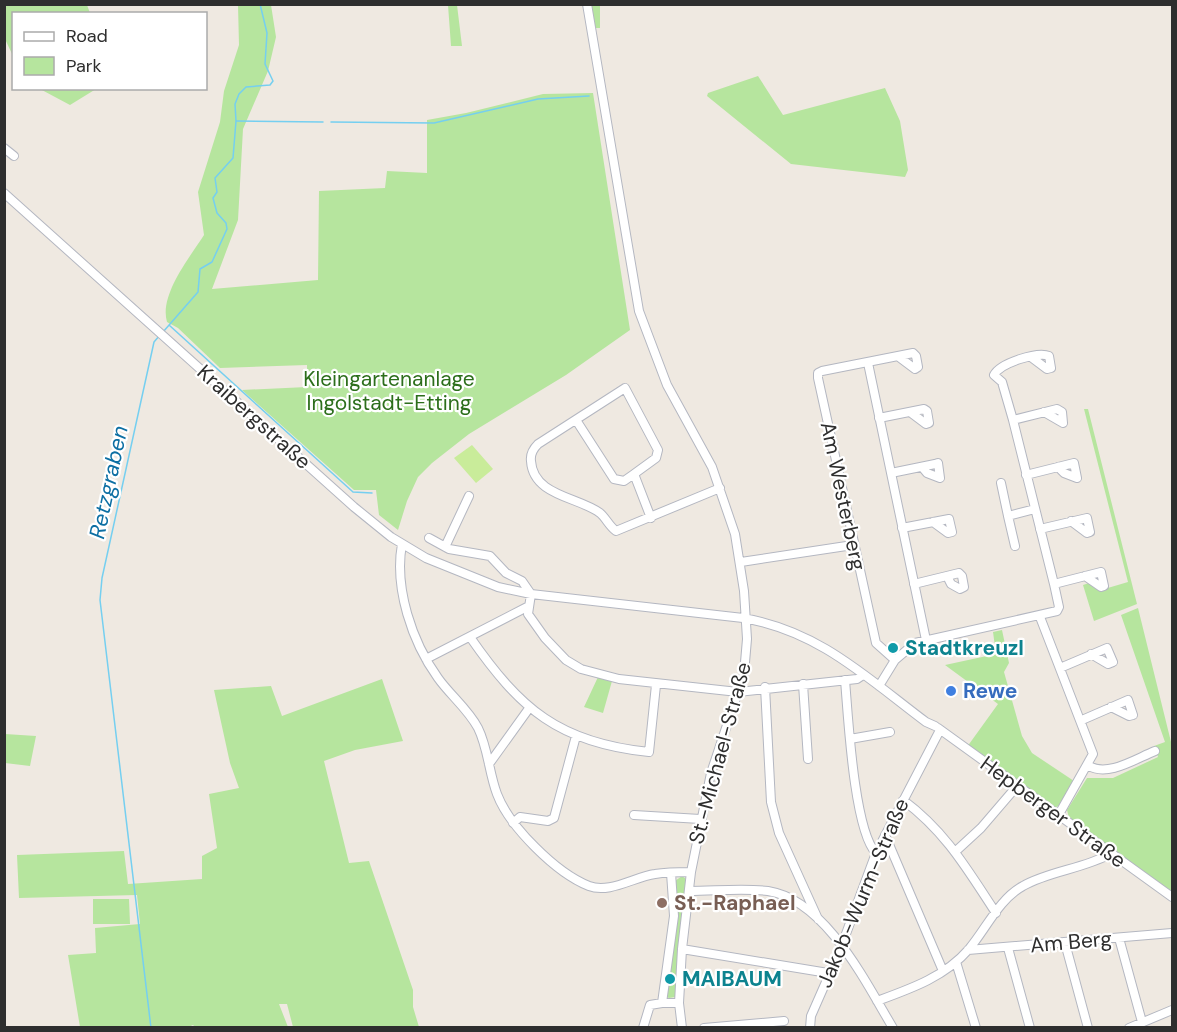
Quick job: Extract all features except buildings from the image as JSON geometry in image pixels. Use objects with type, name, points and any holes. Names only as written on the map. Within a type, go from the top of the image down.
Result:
[{"type":"street","name":"St.-Michael-Straße","points":[[588,4],[635,297],[662,375],[702,446],[720,488],[741,562],[746,619],[746,658],[700,819],[682,949],[680,1003],[682,1028]]},
{"type":"street","points":[[4,148],[14,156]]},
{"type":"street","name":"Kraibergstraße","points":[[4,193],[354,507],[402,544],[441,566],[477,580],[531,594],[746,619]]},
{"type":"street","points":[[899,357],[868,363],[926,640]]},
{"type":"street","points":[[879,686],[895,660],[907,648],[926,640],[1040,617],[1057,611],[1059,607],[1013,420],[1002,382],[994,375],[1002,365],[1031,357]]},
{"type":"street","name":"Am Westerberg","points":[[868,363],[818,373],[876,643],[895,660]]},
{"type":"street","points":[[576,420],[614,479],[624,481],[656,458],[658,450],[625,388],[576,420],[535,447],[531,465],[548,488],[599,513],[616,531],[720,488]]},
{"type":"street","points":[[879,418],[910,412]]},
{"type":"street","points":[[1013,420],[1044,412]]},
{"type":"street","points":[[1026,475],[1058,466]]},
{"type":"street","points":[[891,473],[922,467]]},
{"type":"street","points":[[634,474],[651,518]]},
{"type":"street","points":[[1001,483],[1015,546]]},
{"type":"street","points":[[445,547],[469,496]]},
{"type":"street","points":[[1008,516],[1035,509]]},
{"type":"street","points":[[1040,529],[1071,521]]},
{"type":"street","points":[[902,528],[933,522]]},
{"type":"street","points":[[429,538],[445,547],[490,556],[506,573],[522,581],[531,594],[527,607],[528,614],[545,638],[566,660],[581,669],[656,685],[738,692],[765,687],[857,679],[863,675]]},
{"type":"street","points":[[402,544],[399,560],[408,614],[426,659],[438,679],[477,727],[497,793],[513,823],[554,863],[585,885],[595,888],[671,873],[691,872]]},
{"type":"street","points":[[741,562],[854,545]]},
{"type":"street","points":[[914,584],[947,576]]},
{"type":"street","points":[[1054,584],[1085,576]]},
{"type":"street","points":[[426,659],[527,607]]},
{"type":"street","points":[[1040,617],[1092,748],[1089,766],[1058,816]]},
{"type":"street","name":"Hepberger Straße","points":[[746,619],[796,632],[820,644],[1173,897]]},
{"type":"street","points":[[470,637],[489,665],[530,707],[576,736],[599,745],[649,752],[656,685]]},
{"type":"street","points":[[1060,668],[1091,654]]},
{"type":"street","points":[[845,680],[850,739],[866,836],[876,853]]},
{"type":"street","points":[[803,684],[808,759]]},
{"type":"street","points":[[765,687],[771,802],[779,833],[819,922]]},
{"type":"street","points":[[489,764],[530,707]]},
{"type":"street","points":[[1082,720],[1112,707]]},
{"type":"street","name":"Jakob-Wurm-Straße","points":[[810,1028],[811,1016],[876,853],[937,728]]},
{"type":"street","points":[[850,739],[890,732]]},
{"type":"street","points":[[513,823],[520,817],[548,821],[554,818],[576,736]]},
{"type":"street","points":[[1089,766],[1098,771],[1107,770],[1155,752]]},
{"type":"street","points":[[956,851],[981,828],[1017,786]]},
{"type":"street","points":[[903,800],[924,816],[956,851],[996,913]]},
{"type":"street","points":[[634,815],[700,819]]},
{"type":"street","points":[[885,835],[943,971]]},
{"type":"street","points":[[877,1001],[915,987],[956,962],[996,913],[1024,885],[1110,854]]},
{"type":"street","points":[[662,1003],[674,916],[671,873]]},
{"type":"street","points":[[689,891],[768,891],[794,901],[842,943],[893,1028]]},
{"type":"street","points":[[794,901],[808,896]]},
{"type":"street","name":"Am Berg","points":[[968,950],[1173,933]]},
{"type":"street","points":[[1119,938],[1142,1022]]},
{"type":"street","points":[[1065,943],[1088,1028]]},
{"type":"street","points":[[1008,948],[1030,1028]]},
{"type":"street","points":[[682,949],[828,973]]},
{"type":"street","points":[[956,962],[976,1028]]},
{"type":"street","points":[[643,1028],[650,1005],[680,1003]]},
{"type":"street","points":[[1129,1028],[1173,1010]]},
{"type":"street","points":[[704,1028],[784,1021]]},
{"type":"green space","points":[[4,5],[87,5],[90,12],[12,12],[12,54],[5,39]]},
{"type":"green space","name":"Kleingartenanlage Ingolstadt-Etting","points":[[238,5],[271,5],[276,37],[268,71],[243,129],[238,220],[212,289],[318,280],[319,191],[385,188],[387,171],[427,173],[427,120],[543,94],[593,93],[630,330],[566,375],[469,434],[432,463],[418,477],[407,501],[398,530],[379,515],[376,490],[354,490],[242,390],[307,387],[307,365],[220,368],[178,328],[167,322],[167,300],[172,288],[204,235],[198,192],[220,122],[224,91],[239,45]]},
{"type":"green space","points":[[448,5],[457,5],[462,46],[451,46]]},
{"type":"green space","points":[[590,5],[600,5],[600,28],[594,28]]},
{"type":"green space","points":[[758,76],[783,115],[885,88],[900,121],[908,170],[905,177],[791,164],[707,96],[708,93]]},
{"type":"green space","points":[[42,90],[94,90],[70,105]]},
{"type":"green space","points":[[1084,409],[1088,409],[1137,604],[1094,621],[1083,585],[1089,583],[1101,590],[1128,582]]},
{"type":"green space","points":[[472,445],[493,469],[476,483],[454,458]]},
{"type":"green space","points":[[1138,608],[1172,746],[1172,892],[1069,818],[1067,810],[1087,778],[1113,778],[1158,757],[1154,746],[1165,742],[1121,615]]},
{"type":"green space","points":[[1002,630],[1009,663],[1004,672],[1022,736],[1032,753],[1074,781],[1060,805],[1053,809],[967,747],[998,704],[945,665],[996,654],[993,632]]},
{"type":"green space","points":[[598,677],[612,681],[603,713],[584,707]]},
{"type":"green space","points":[[382,679],[403,741],[355,750],[324,761],[349,863],[369,861],[413,990],[413,1007],[419,1027],[293,1027],[287,1004],[279,1004],[288,1027],[196,1028],[193,1025],[186,1028],[80,1027],[68,955],[96,953],[95,928],[140,924],[137,895],[19,898],[17,855],[124,851],[128,884],[202,879],[202,856],[217,848],[209,794],[239,788],[230,763],[214,690],[271,686],[282,716]]},
{"type":"green space","points":[[5,734],[36,736],[30,766],[5,763]]},
{"type":"green space","points":[[682,876],[686,879],[675,997],[669,998],[665,996],[675,881]]},
{"type":"green space","points":[[93,899],[129,899],[130,924],[93,924]]},
{"type":"waterway","name":"Retzgraben","points":[[163,332],[198,292],[200,269],[212,262],[227,229],[226,223],[217,213],[213,198],[217,192],[215,178],[233,158],[235,104],[239,94],[246,87],[270,85],[273,81],[265,64],[267,33],[260,4]]},
{"type":"waterway","points":[[331,122],[434,123],[538,99],[589,96]]},
{"type":"waterway","points":[[237,121],[323,122]]},
{"type":"waterway","points":[[169,325],[353,492],[372,493]]},
{"type":"waterway","name":"Retzgraben","points":[[151,1028],[100,600],[102,578],[154,342],[160,335]]},
{"type":"place","name":"Stadtkreuzl","points":[[893,648]]},
{"type":"place","name":"Rewe","points":[[951,691]]},
{"type":"place","name":"St.-Raphael","points":[[662,903]]},
{"type":"place","name":"MAIBAUM","points":[[670,979]]}]
